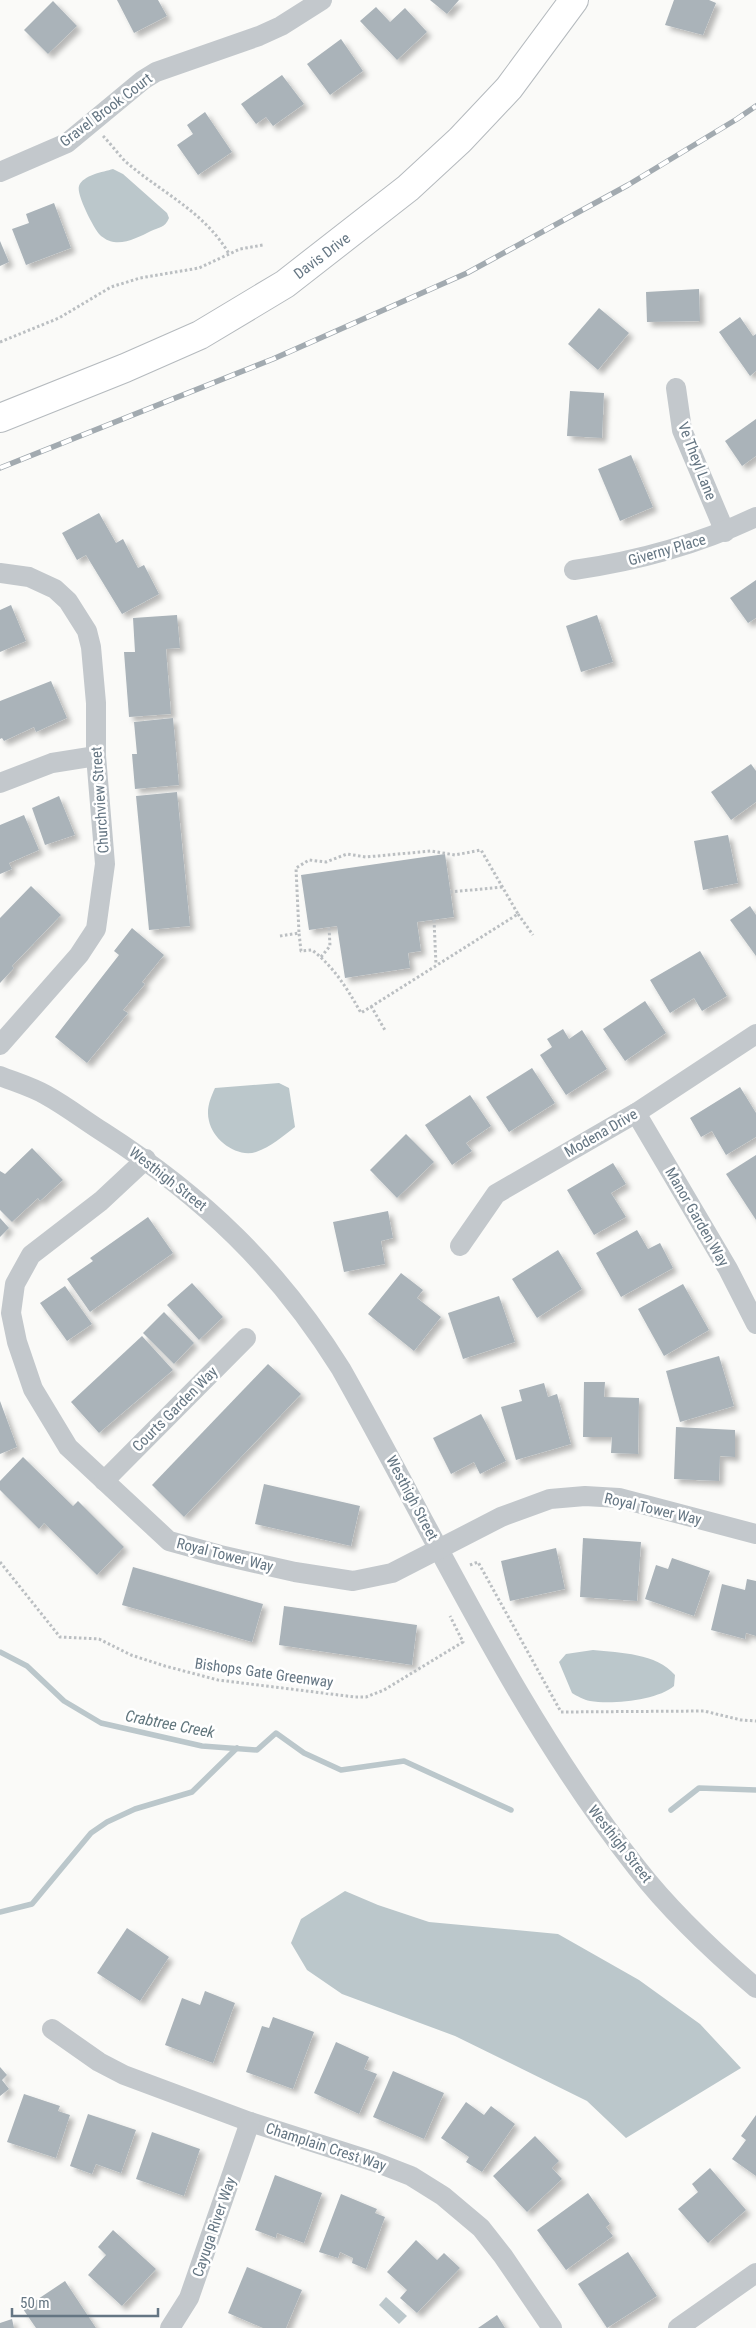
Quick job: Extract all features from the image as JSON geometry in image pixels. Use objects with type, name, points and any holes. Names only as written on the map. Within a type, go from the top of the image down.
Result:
[{"type":"main road","name":"Davis Drive","points":[[0,418],[98,379],[200,335],[285,284],[408,188],[460,140],[509,88],[574,0]]},
{"type":"street","name":"Gravel Brook Court","points":[[0,172],[67,143],[143,80],[156,72],[259,36],[281,26],[322,0]]},
{"type":"street","name":"Ve Theyl Lane","points":[[676,388],[682,430],[725,532]]},
{"type":"street","name":"Giverny Place","points":[[574,570],[665,553],[725,532],[756,517]]},
{"type":"street","name":"Churchview Street","points":[[0,573],[29,577],[55,589],[68,601],[87,631],[91,647],[96,703],[96,756],[105,864],[96,929],[80,955],[0,1045]]},
{"type":"street","points":[[0,783],[52,763],[96,756]]},
{"type":"street","name":"Modena Drive","points":[[460,1246],[496,1194],[636,1112],[756,1034]]},
{"type":"street","name":"Westhigh Street","points":[[0,1076],[45,1095],[146,1159],[233,1232],[286,1291],[317,1331],[395,1465],[439,1550],[519,1691],[578,1788],[637,1869],[669,1905],[756,1988]]},
{"type":"street","name":"Manor Garden Way","points":[[636,1112],[728,1269],[756,1324]]},
{"type":"street","name":"Royal Tower Way","points":[[146,1159],[101,1201],[31,1255],[14,1284],[11,1313],[16,1342],[33,1389],[68,1447],[169,1541],[295,1572],[353,1581],[392,1573],[502,1517],[550,1499],[585,1496],[619,1498],[756,1534]]},
{"type":"street","name":"Courts Garden Way","points":[[104,1481],[246,1338]]},
{"type":"street","name":"Champlain Crest Way","points":[[52,2029],[99,2062],[124,2075],[250,2122],[375,2162],[411,2176],[443,2196],[481,2228],[504,2256],[552,2328]]},
{"type":"street","name":"Cayuga River Way","points":[[170,2328],[189,2298],[250,2122]]},
{"type":"street","points":[[678,2328],[756,2273]]},
{"type":"path","points":[[103,136],[126,161],[203,221],[219,237],[229,254]]},
{"type":"path","points":[[0,342],[59,318],[111,287],[140,278],[199,268],[240,248],[263,245]]},
{"type":"path","points":[[518,914],[361,1013],[343,981],[321,957],[312,950],[301,951],[296,868],[309,860],[326,862],[347,854],[366,857],[430,851],[455,854],[481,850],[518,914],[533,935]]},
{"type":"path","points":[[450,892],[503,887]]},
{"type":"path","points":[[434,920],[436,965]]},
{"type":"path","points":[[321,957],[330,946],[329,927]]},
{"type":"path","points":[[280,936],[299,933]]},
{"type":"path","points":[[371,1006],[386,1032]]},
{"type":"path","name":"Bishops Gate Greenway","points":[[0,1562],[60,1637],[99,1639],[131,1655],[156,1664],[218,1680],[334,1695],[366,1697],[404,1679],[463,1642]]},
{"type":"path","points":[[470,1565],[478,1562],[561,1712],[704,1711],[741,1720],[756,1721]]},
{"type":"shaded area","points":[[113,169],[123,174],[167,213],[169,218],[166,224],[123,242],[105,239],[97,232],[80,196],[79,186],[81,182],[89,177]]},
{"type":"shaded area","points":[[279,1083],[289,1088],[295,1127],[272,1144],[256,1152],[249,1153],[234,1150],[215,1135],[211,1128],[208,1112],[215,1088]]},
{"type":"shaded area","points":[[593,1650],[637,1655],[658,1662],[675,1675],[674,1686],[657,1695],[622,1702],[599,1702],[583,1699],[572,1693],[559,1662],[566,1654]]},
{"type":"shaded area","points":[[345,1891],[378,1905],[429,1922],[558,1934],[639,1980],[700,2024],[741,2068],[626,2138],[587,2101],[455,2036],[342,1994],[307,1970],[291,1943],[301,1919]]},
{"type":"shaded area","points":[[386,2297],[407,2316],[399,2324],[379,2305]]},
{"type":"building","points":[[117,0],[158,0],[167,16],[134,33]]},
{"type":"building","points":[[430,0],[459,0],[447,14]]},
{"type":"building","points":[[674,0],[709,0],[716,3],[703,35],[665,25]]},
{"type":"building","points":[[53,1],[77,26],[48,54],[24,30]]},
{"type":"building","points":[[376,7],[390,22],[405,8],[427,32],[397,60],[360,21]]},
{"type":"building","points":[[341,39],[363,71],[330,95],[307,64]]},
{"type":"building","points":[[282,75],[304,104],[273,126],[266,117],[256,124],[241,104]]},
{"type":"building","points":[[205,112],[232,152],[198,175],[177,145],[193,134],[187,125]]},
{"type":"building","points":[[54,203],[71,248],[26,265],[12,229],[29,223],[26,214]]},
{"type":"building","points":[[0,241],[9,262],[0,266]]},
{"type":"building","points":[[699,289],[700,321],[647,322],[646,292]]},
{"type":"building","points":[[599,308],[629,333],[598,370],[568,344]]},
{"type":"building","points":[[740,317],[753,336],[756,334],[756,371],[750,376],[719,332]]},
{"type":"building","points":[[570,391],[604,393],[602,438],[567,436]]},
{"type":"building","points":[[756,419],[756,456],[742,466],[725,441]]},
{"type":"building","points":[[631,455],[653,507],[620,521],[598,469]]},
{"type":"building","points":[[99,513],[116,543],[123,539],[138,568],[144,565],[159,594],[122,614],[86,555],[77,560],[62,533]]},
{"type":"building","points":[[756,580],[756,618],[748,623],[730,598]]},
{"type":"building","points":[[11,605],[26,641],[0,652],[0,610]]},
{"type":"building","points":[[177,615],[180,648],[166,649],[171,714],[129,717],[124,652],[135,652],[133,618]]},
{"type":"building","points":[[597,615],[613,662],[581,672],[566,626]]},
{"type":"building","points":[[51,681],[67,718],[36,732],[34,727],[4,741],[2,738],[0,739],[0,701]]},
{"type":"building","points":[[173,718],[179,785],[135,789],[132,754],[137,754],[134,722]]},
{"type":"building","points":[[751,764],[756,771],[756,802],[731,820],[711,792]]},
{"type":"building","points":[[177,792],[190,926],[149,930],[136,796]]},
{"type":"building","points":[[59,796],[75,835],[45,845],[32,808]]},
{"type":"building","points":[[24,815],[39,850],[9,863],[12,869],[0,874],[0,825]]},
{"type":"building","points":[[728,835],[738,883],[703,890],[694,841]]},
{"type":"building","points":[[445,854],[454,917],[417,922],[421,951],[408,953],[410,968],[345,978],[337,926],[309,930],[301,875]]},
{"type":"building","points":[[31,886],[61,915],[12,966],[14,968],[0,983],[0,918]]},
{"type":"building","points":[[750,906],[756,915],[756,956],[730,920]]},
{"type":"building","points":[[132,928],[164,955],[142,982],[145,984],[123,1010],[128,1013],[87,1063],[55,1037],[119,955],[114,951]]},
{"type":"building","points":[[700,951],[727,996],[702,1011],[694,998],[670,1013],[650,980]]},
{"type":"building","points":[[645,1001],[666,1033],[625,1061],[603,1029]]},
{"type":"building","points":[[563,1029],[569,1039],[582,1030],[607,1069],[566,1095],[540,1055],[552,1047],[547,1039]]},
{"type":"building","points":[[532,1068],[555,1103],[509,1132],[486,1097]]},
{"type":"building","points":[[740,1087],[756,1113],[756,1137],[726,1155],[712,1131],[701,1137],[690,1118]]},
{"type":"building","points":[[470,1095],[491,1126],[466,1143],[472,1151],[452,1165],[425,1125]]},
{"type":"building","points":[[406,1134],[434,1162],[397,1198],[370,1170]]},
{"type":"building","points":[[32,1148],[63,1180],[40,1201],[38,1198],[12,1222],[0,1210],[0,1171],[5,1174]]},
{"type":"building","points":[[756,1155],[756,1220],[726,1174]]},
{"type":"building","points":[[613,1163],[626,1184],[611,1193],[626,1217],[594,1235],[567,1190]]},
{"type":"building","points":[[388,1211],[393,1238],[381,1241],[385,1264],[344,1272],[333,1222]]},
{"type":"building","points":[[148,1217],[173,1253],[90,1312],[67,1279],[93,1261],[90,1258]]},
{"type":"building","points":[[0,1218],[9,1228],[0,1237]]},
{"type":"building","points":[[637,1230],[648,1249],[660,1243],[673,1268],[621,1297],[596,1253]]},
{"type":"building","points":[[558,1250],[582,1289],[537,1318],[512,1279]]},
{"type":"building","points":[[401,1273],[423,1290],[417,1298],[441,1317],[414,1351],[368,1314]]},
{"type":"building","points":[[192,1283],[223,1317],[199,1340],[167,1305]]},
{"type":"building","points":[[683,1284],[709,1330],[664,1356],[638,1309]]},
{"type":"building","points":[[65,1286],[92,1324],[67,1341],[40,1303]]},
{"type":"building","points":[[499,1296],[515,1342],[463,1359],[448,1313]]},
{"type":"building","points":[[164,1312],[194,1343],[174,1364],[143,1333]]},
{"type":"building","points":[[142,1336],[173,1370],[99,1433],[71,1402]]},
{"type":"building","points":[[719,1356],[734,1406],[680,1422],[666,1371]]},
{"type":"building","points":[[268,1364],[301,1394],[184,1517],[152,1485]]},
{"type":"building","points":[[584,1382],[605,1382],[604,1397],[639,1398],[638,1454],[611,1453],[612,1437],[583,1437]]},
{"type":"building","points":[[544,1383],[548,1397],[557,1394],[571,1444],[516,1460],[501,1407],[522,1401],[519,1390]]},
{"type":"building","points":[[0,1401],[17,1447],[0,1454]]},
{"type":"building","points":[[481,1414],[506,1461],[480,1474],[474,1462],[451,1474],[433,1438]]},
{"type":"building","points":[[676,1427],[735,1430],[735,1457],[720,1456],[719,1481],[674,1479]]},
{"type":"building","points":[[23,1457],[73,1506],[78,1501],[124,1547],[97,1575],[44,1523],[39,1529],[0,1490],[0,1481]]},
{"type":"building","points":[[264,1484],[360,1506],[351,1546],[255,1524]]},
{"type":"building","points":[[583,1538],[641,1542],[637,1601],[580,1597]]},
{"type":"building","points":[[556,1548],[565,1589],[510,1601],[501,1561]]},
{"type":"building","points":[[672,1558],[710,1571],[694,1616],[645,1599],[656,1565],[668,1569]]},
{"type":"building","points":[[133,1567],[263,1604],[252,1642],[122,1605]]},
{"type":"building","points":[[747,1579],[756,1581],[756,1636],[746,1633],[745,1639],[711,1630],[722,1584],[745,1590]]},
{"type":"building","points":[[284,1606],[417,1625],[412,1665],[279,1645]]},
{"type":"building","points":[[127,1928],[169,1957],[140,2001],[97,1973]]},
{"type":"building","points":[[205,1991],[235,2003],[213,2063],[165,2045],[182,1998],[200,2005]]},
{"type":"building","points":[[273,2017],[314,2032],[293,2089],[246,2072],[262,2026],[269,2028]]},
{"type":"building","points":[[336,2042],[369,2057],[364,2069],[377,2074],[359,2114],[314,2093]]},
{"type":"building","points":[[0,2067],[7,2075],[2,2080],[9,2089],[0,2096]]},
{"type":"building","points":[[393,2071],[444,2093],[424,2139],[373,2117]]},
{"type":"building","points":[[24,2094],[60,2106],[58,2111],[70,2115],[56,2158],[7,2142]]},
{"type":"building","points":[[466,2102],[484,2115],[491,2106],[515,2124],[482,2172],[466,2162],[469,2157],[441,2138]]},
{"type":"building","points":[[88,2114],[136,2130],[121,2173],[96,2164],[92,2174],[70,2166]]},
{"type":"building","points":[[756,2115],[756,2176],[732,2159],[746,2140],[741,2136]]},
{"type":"building","points":[[152,2132],[200,2149],[184,2196],[136,2179]]},
{"type":"building","points":[[535,2136],[559,2161],[552,2168],[562,2179],[527,2212],[493,2176]]},
{"type":"building","points":[[710,2168],[746,2210],[708,2243],[678,2209],[698,2192],[692,2184]]},
{"type":"building","points":[[275,2175],[322,2193],[304,2243],[277,2233],[276,2238],[255,2230]]},
{"type":"building","points":[[588,2193],[610,2224],[606,2227],[613,2236],[566,2270],[537,2230]]},
{"type":"building","points":[[341,2194],[377,2209],[375,2213],[385,2217],[366,2269],[352,2263],[353,2258],[340,2252],[338,2258],[319,2252]]},
{"type":"building","points":[[113,2230],[156,2269],[122,2306],[88,2275],[106,2255],[98,2247]]},
{"type":"building","points":[[416,2240],[437,2260],[444,2253],[460,2268],[417,2313],[400,2298],[407,2290],[387,2272]]},
{"type":"building","points":[[628,2252],[657,2296],[607,2328],[578,2284]]},
{"type":"building","points":[[247,2267],[302,2290],[286,2328],[263,2328],[228,2313]]},
{"type":"building","points":[[65,2281],[96,2328],[36,2328],[23,2309]]},
{"type":"building","points":[[497,2315],[505,2328],[478,2328]]},
{"type":"building","points":[[12,2319],[14,2328],[0,2328],[0,2323]]},
{"type":"waterway","name":"Crabtree Creek","points":[[0,1652],[27,1666],[64,1701],[101,1723],[202,1746],[257,1750],[276,1733],[304,1753],[341,1770],[404,1761],[511,1810]]},
{"type":"waterway","points":[[0,1912],[32,1904],[91,1833],[107,1822],[135,1809],[192,1792],[237,1748]]},
{"type":"waterway","name":"Crabtree Creek","points":[[671,1810],[699,1788],[756,1790]]},
{"type":"railway","points":[[0,468],[273,359],[467,273],[628,185],[756,106]]}]
